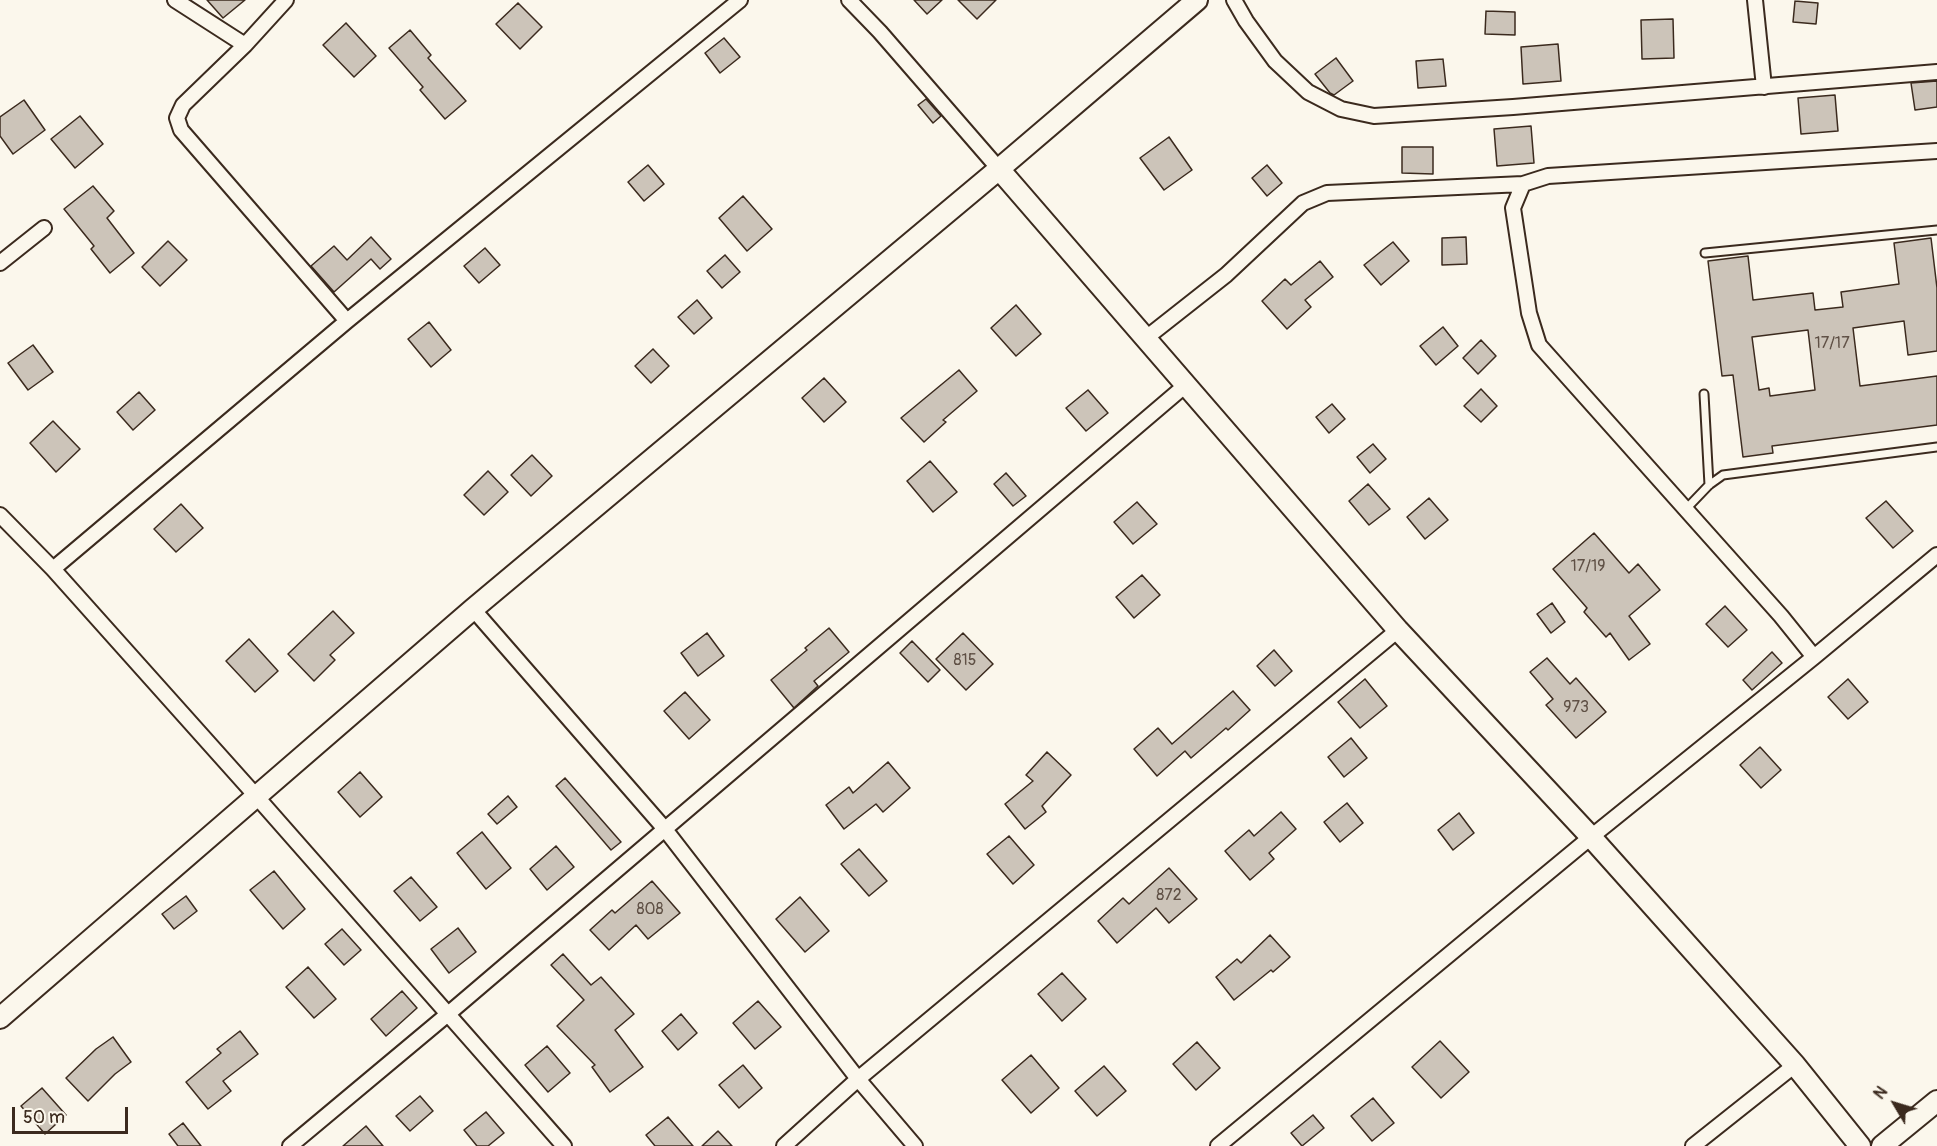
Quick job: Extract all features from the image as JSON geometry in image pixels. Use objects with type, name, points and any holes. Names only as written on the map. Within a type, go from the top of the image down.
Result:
[{"type":"street","points":[[175,0],[245,45]]},
{"type":"street","points":[[286,0],[245,45],[183,105],[177,118],[181,130],[347,321]]},
{"type":"street","points":[[52,569],[347,321],[740,0]]},
{"type":"street","points":[[849,0],[880,32],[1187,384],[1398,630],[1591,837],[1794,1065],[1860,1146]]},
{"type":"street","points":[[0,1018],[473,609],[999,169],[1197,0]]},
{"type":"street","points":[[1234,0],[1275,62],[1308,93],[1341,109],[1374,116],[1513,107],[1937,72]]},
{"type":"street","points":[[1755,0],[1764,87]]},
{"type":"street","points":[[1146,338],[1226,275],[1303,203],[1327,193],[1522,184],[1548,176],[1937,150]]},
{"type":"street","points":[[1522,184],[1513,208],[1529,313],[1539,345],[1781,616],[1814,657]]},
{"type":"street","points":[[0,263],[44,228]]},
{"type":"street","points":[[290,1146],[1187,384]]},
{"type":"street","points":[[0,515],[52,569],[256,796],[564,1146]]},
{"type":"street","points":[[1218,1146],[1591,837],[1937,555]]},
{"type":"street","points":[[473,609],[664,828],[858,1079],[915,1146]]},
{"type":"street","points":[[784,1146],[858,1079],[1398,630]]},
{"type":"street","points":[[1693,1146],[1794,1065]]},
{"type":"street","points":[[1882,1146],[1937,1101]]},
{"type":"lane","points":[[1705,253],[1937,230]]},
{"type":"lane","points":[[1704,394],[1709,485]]},
{"type":"lane","points":[[1686,509],[1709,485],[1724,475],[1937,447]]},
{"type":"building","points":[[207,0],[245,0],[223,18]]},
{"type":"building","points":[[914,0],[942,0],[927,14]]},
{"type":"building","points":[[958,0],[996,0],[977,19]]},
{"type":"building","points":[[1795,1],[1818,3],[1816,24],[1793,22]]},
{"type":"building","points":[[518,3],[542,27],[520,49],[496,24]]},
{"type":"building","points":[[1486,11],[1515,12],[1515,35],[1485,34]]},
{"type":"building","points":[[1673,19],[1674,58],[1642,59],[1641,20]]},
{"type":"building","points":[[346,23],[376,56],[354,77],[323,45]]},
{"type":"building","points":[[410,30],[431,55],[428,58],[466,101],[445,119],[420,90],[423,87],[389,48]]},
{"type":"building","points":[[724,38],[740,57],[720,73],[705,53]]},
{"type":"building","points":[[1558,44],[1561,81],[1523,84],[1521,47]]},
{"type":"building","points":[[1336,58],[1353,81],[1334,95],[1315,74]]},
{"type":"building","points":[[1443,59],[1446,86],[1418,88],[1416,61]]},
{"type":"building","points":[[1937,81],[1937,107],[1915,110],[1911,83]]},
{"type":"building","points":[[1835,95],[1838,131],[1801,134],[1798,98]]},
{"type":"building","points":[[926,99],[941,116],[933,123],[918,105]]},
{"type":"building","points":[[24,100],[45,130],[13,154],[0,136],[0,117]]},
{"type":"building","points":[[80,116],[103,144],[75,168],[51,139]]},
{"type":"building","points":[[1531,126],[1534,163],[1497,166],[1494,129]]},
{"type":"building","points":[[1169,137],[1192,170],[1164,190],[1140,158]]},
{"type":"building","points":[[1402,147],[1433,147],[1433,174],[1402,173]]},
{"type":"building","points":[[648,165],[664,184],[644,201],[628,182]]},
{"type":"building","points":[[1267,165],[1282,183],[1267,196],[1252,178]]},
{"type":"building","points":[[93,186],[114,211],[107,218],[134,253],[110,273],[91,249],[94,246],[64,209]]},
{"type":"building","points":[[743,196],[772,229],[747,251],[719,218]]},
{"type":"building","points":[[371,237],[391,259],[380,269],[371,259],[334,292],[311,266],[334,246],[347,260]]},
{"type":"building","points":[[1466,237],[1467,264],[1442,265],[1442,238]]},
{"type":"building","points":[[1931,238],[1937,288],[1937,351],[1908,355],[1904,321],[1853,328],[1860,386],[1937,376],[1937,425],[1772,446],[1773,453],[1743,457],[1733,375],[1722,376],[1708,261],[1748,256],[1753,300],[1813,293],[1815,310],[1843,307],[1841,292],[1899,284],[1894,243]],"holes":[[[1808,330],[1815,390],[1770,396],[1769,388],[1759,390],[1752,337]]]},
{"type":"building","points":[[168,241],[187,260],[160,286],[142,267]]},
{"type":"building","points":[[1393,242],[1409,261],[1381,285],[1364,265]]},
{"type":"building","points":[[485,248],[500,265],[479,283],[464,266]]},
{"type":"building","points":[[725,255],[740,272],[722,288],[707,271]]},
{"type":"building","points":[[1320,261],[1333,277],[1305,300],[1311,307],[1287,329],[1262,301],[1285,279],[1291,285]]},
{"type":"building","points":[[697,300],[712,318],[694,334],[678,317]]},
{"type":"building","points":[[1016,305],[1041,334],[1016,356],[991,328]]},
{"type":"building","points":[[429,322],[451,350],[431,367],[408,339]]},
{"type":"building","points":[[1443,327],[1458,346],[1436,365],[1420,346]]},
{"type":"building","points":[[1481,340],[1496,356],[1478,374],[1463,358]]},
{"type":"building","points":[[33,345],[53,372],[28,390],[8,363]]},
{"type":"building","points":[[653,349],[669,366],[651,383],[635,366]]},
{"type":"building","points":[[959,370],[977,391],[943,420],[946,422],[924,442],[901,418]]},
{"type":"building","points":[[824,378],[846,402],[824,422],[802,398]]},
{"type":"building","points":[[1481,389],[1497,406],[1481,422],[1464,406]]},
{"type":"building","points":[[1088,390],[1108,413],[1086,431],[1066,408]]},
{"type":"building","points":[[139,392],[155,410],[133,430],[117,412]]},
{"type":"building","points":[[1332,404],[1345,419],[1329,433],[1316,417]]},
{"type":"building","points":[[53,421],[80,449],[56,472],[30,443]]},
{"type":"building","points":[[1373,444],[1386,459],[1370,473],[1357,457]]},
{"type":"building","points":[[532,455],[552,476],[531,496],[511,475]]},
{"type":"building","points":[[930,461],[957,492],[933,512],[907,481]]},
{"type":"building","points":[[488,471],[508,492],[484,515],[464,495]]},
{"type":"building","points":[[1006,473],[1026,496],[1013,506],[994,484]]},
{"type":"building","points":[[1368,484],[1390,509],[1369,525],[1349,501]]},
{"type":"building","points":[[1429,498],[1448,520],[1425,539],[1407,517]]},
{"type":"building","points":[[1886,501],[1913,531],[1893,548],[1866,518]]},
{"type":"building","points":[[1137,502],[1157,524],[1133,544],[1114,522]]},
{"type":"building","points":[[181,504],[203,528],[176,552],[154,529]]},
{"type":"building","points":[[1594,533],[1629,573],[1638,564],[1660,590],[1629,616],[1650,644],[1629,660],[1610,633],[1606,637],[1584,612],[1587,608],[1553,569]]},
{"type":"building","points":[[1142,575],[1160,595],[1134,618],[1116,597]]},
{"type":"building","points":[[1552,603],[1565,622],[1551,633],[1537,614]]},
{"type":"building","points":[[1725,606],[1747,630],[1728,647],[1706,624]]},
{"type":"building","points":[[333,611],[354,633],[330,655],[335,660],[314,681],[288,654]]},
{"type":"building","points":[[829,628],[849,652],[814,681],[818,686],[794,708],[771,680]]},
{"type":"building","points":[[707,633],[724,656],[698,676],[681,653]]},
{"type":"building","points":[[963,633],[993,664],[966,690],[936,659]]},
{"type":"building","points":[[249,639],[278,671],[255,692],[226,661]]},
{"type":"building","points":[[912,641],[940,670],[928,682],[900,653]]},
{"type":"building","points":[[1274,650],[1292,671],[1275,686],[1257,666]]},
{"type":"building","points":[[1772,652],[1782,663],[1752,690],[1743,680]]},
{"type":"building","points":[[1547,658],[1570,684],[1576,678],[1606,712],[1576,738],[1546,705],[1553,699],[1530,672]]},
{"type":"building","points":[[1365,679],[1387,706],[1360,728],[1338,702]]},
{"type":"building","points":[[1848,679],[1868,702],[1848,719],[1828,697]]},
{"type":"building","points":[[1233,691],[1250,710],[1191,758],[1185,751],[1157,776],[1134,749],[1158,728],[1172,744]]},
{"type":"building","points":[[685,692],[710,720],[689,739],[664,711]]},
{"type":"building","points":[[1351,738],[1367,758],[1344,777],[1328,757]]},
{"type":"building","points":[[1760,747],[1781,770],[1761,788],[1740,765]]},
{"type":"building","points":[[1047,752],[1071,775],[1042,806],[1046,812],[1025,829],[1005,804],[1033,781],[1026,775]]},
{"type":"building","points":[[888,762],[910,788],[883,812],[876,804],[844,829],[826,805],[849,787],[853,793]]},
{"type":"building","points":[[360,772],[382,797],[360,817],[338,792]]},
{"type":"building","points":[[565,778],[621,842],[611,850],[556,786]]},
{"type":"building","points":[[508,796],[517,807],[497,824],[488,814]]},
{"type":"building","points":[[1347,803],[1363,823],[1340,842],[1324,822]]},
{"type":"building","points":[[1281,812],[1296,829],[1269,853],[1274,859],[1250,880],[1225,851],[1249,830],[1254,836]]},
{"type":"building","points":[[1459,813],[1474,833],[1453,850],[1438,830]]},
{"type":"building","points":[[482,832],[511,868],[486,889],[457,853]]},
{"type":"building","points":[[1009,836],[1034,865],[1013,884],[987,854]]},
{"type":"building","points":[[556,846],[574,867],[547,890],[530,869]]},
{"type":"building","points":[[859,849],[887,881],[869,896],[841,864]]},
{"type":"building","points":[[1169,868],[1197,899],[1169,923],[1156,908],[1117,943],[1098,921],[1123,898],[1129,904]]},
{"type":"building","points":[[274,871],[305,909],[283,929],[250,890]]},
{"type":"building","points":[[411,877],[437,907],[420,921],[394,891]]},
{"type":"building","points":[[652,881],[680,913],[648,939],[636,925],[609,950],[590,930],[612,910],[615,913]]},
{"type":"building","points":[[186,896],[197,911],[174,929],[162,914]]},
{"type":"building","points":[[800,897],[829,931],[805,952],[776,919]]},
{"type":"building","points":[[458,928],[476,952],[449,973],[431,949]]},
{"type":"building","points":[[342,929],[361,950],[344,965],[325,944]]},
{"type":"building","points":[[1270,935],[1290,957],[1234,1000],[1216,977],[1237,959],[1241,963]]},
{"type":"building","points":[[563,954],[591,985],[601,977],[634,1014],[615,1030],[643,1067],[610,1092],[592,1067],[595,1065],[557,1026],[584,1000],[551,965]]},
{"type":"building","points":[[308,967],[336,999],[314,1018],[286,987]]},
{"type":"building","points":[[1062,973],[1086,999],[1062,1021],[1038,994]]},
{"type":"building","points":[[402,991],[417,1008],[386,1036],[371,1019]]},
{"type":"building","points":[[758,1001],[781,1027],[755,1049],[733,1023]]},
{"type":"building","points":[[681,1014],[697,1033],[678,1050],[662,1031]]},
{"type":"building","points":[[240,1031],[258,1054],[223,1081],[231,1091],[208,1109],[186,1082],[221,1053],[217,1049]]},
{"type":"building","points":[[113,1037],[131,1062],[115,1074],[88,1101],[66,1078],[96,1049]]},
{"type":"building","points":[[1440,1041],[1469,1072],[1441,1098],[1412,1067]]},
{"type":"building","points":[[1197,1042],[1220,1068],[1196,1090],[1173,1064]]},
{"type":"building","points":[[547,1046],[570,1073],[548,1092],[525,1065]]},
{"type":"building","points":[[1031,1055],[1059,1088],[1031,1113],[1002,1080]]},
{"type":"building","points":[[743,1065],[762,1088],[739,1108],[719,1085]]},
{"type":"building","points":[[1104,1066],[1126,1091],[1097,1116],[1075,1091]]},
{"type":"building","points":[[42,1088],[66,1115],[45,1134],[21,1106]]},
{"type":"building","points":[[420,1096],[433,1111],[410,1131],[396,1116]]},
{"type":"building","points":[[1373,1098],[1394,1123],[1372,1141],[1351,1116]]},
{"type":"building","points":[[486,1112],[504,1133],[488,1146],[477,1146],[464,1130]]},
{"type":"building","points":[[1313,1115],[1324,1128],[1302,1146],[1291,1133]]},
{"type":"building","points":[[668,1117],[693,1146],[655,1146],[646,1135]]},
{"type":"building","points":[[183,1123],[201,1146],[178,1146],[169,1134]]},
{"type":"building","points":[[366,1126],[383,1146],[343,1146]]},
{"type":"building","points":[[718,1131],[732,1146],[702,1146]]}]
